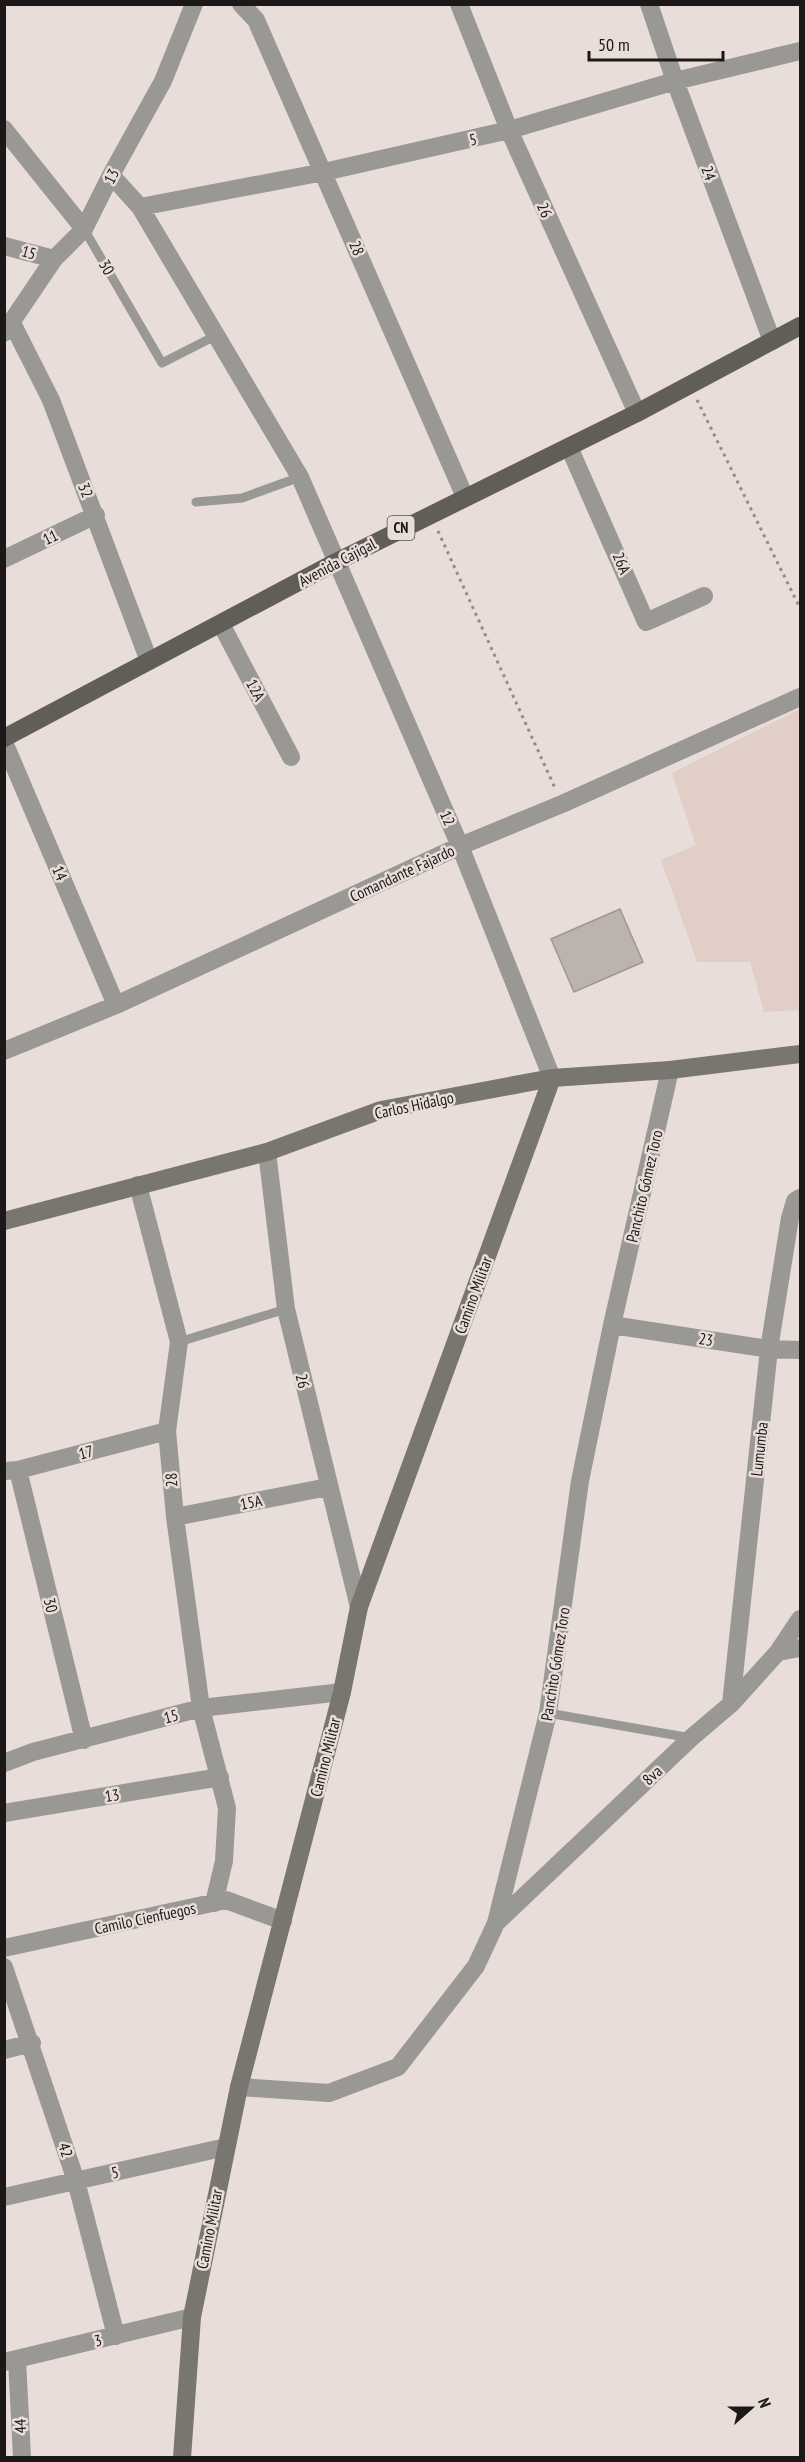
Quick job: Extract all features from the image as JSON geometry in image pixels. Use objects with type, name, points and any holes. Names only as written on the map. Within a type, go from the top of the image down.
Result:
[{"type":"main road","name":"Avenida Cajigal","points":[[4,740],[430,513],[637,413],[801,326]]},
{"type":"main road","name":"Carlos Hidalgo","points":[[4,1221],[267,1152],[381,1110],[552,1078],[670,1070],[801,1054]]},
{"type":"main road","name":"Camino Militar","points":[[182,2457],[192,2317],[226,2147],[239,2087],[342,1692],[359,1607],[552,1078]]},
{"type":"street","name":"13","points":[[8,328],[54,259],[84,229],[163,81],[194,4]]},
{"type":"street","name":"28","points":[[241,4],[256,20],[465,497]]},
{"type":"street","name":"26","points":[[459,4],[509,130],[637,413]]},
{"type":"street","name":"24","points":[[649,4],[675,81],[772,341]]},
{"type":"street","name":"5","points":[[140,207],[324,172],[509,130],[675,81],[801,51]]},
{"type":"street","name":"30","points":[[4,129],[84,229]]},
{"type":"street","points":[[111,175],[140,207],[300,477],[336,562]]},
{"type":"street","name":"15","points":[[4,246],[54,259]]},
{"type":"street","name":"32","points":[[8,328],[51,400],[149,661]]},
{"type":"street","name":"26A","points":[[569,447],[646,622],[704,596]]},
{"type":"street","name":"11","points":[[4,559],[96,515]]},
{"type":"street","name":"12","points":[[336,562],[460,846],[552,1078]]},
{"type":"street","name":"12A","points":[[221,624],[291,757]]},
{"type":"street","name":"Comandante Fajardo","points":[[4,1051],[116,1005],[460,846],[562,804],[801,697]]},
{"type":"street","name":"14","points":[[4,740],[116,1005]]},
{"type":"street","name":"Panchito Gómez Toro","points":[[239,2087],[328,2093],[398,2067],[476,1966],[496,1923],[548,1713],[580,1480],[612,1325],[670,1070]]},
{"type":"street","name":"26","points":[[267,1152],[286,1309],[359,1607]]},
{"type":"street","name":"28","points":[[138,1185],[179,1342],[167,1431],[175,1517],[201,1708],[227,1808],[224,1861],[214,1903]]},
{"type":"street","name":"Lumumba","points":[[731,1704],[769,1349],[790,1218],[795,1201],[801,1198]]},
{"type":"street","name":"23","points":[[612,1325],[769,1349],[801,1350]]},
{"type":"street","name":"17","points":[[11,1471],[167,1431]]},
{"type":"street","name":"30","points":[[11,1471],[84,1740]]},
{"type":"street","name":"15A","points":[[175,1517],[328,1487]]},
{"type":"street","name":"8va","points":[[496,1923],[691,1738],[731,1704],[778,1652],[801,1619]]},
{"type":"street","points":[[778,1652],[801,1648]]},
{"type":"street","name":"15","points":[[4,1763],[33,1752],[201,1708],[342,1692]]},
{"type":"street","name":"13","points":[[4,1812],[220,1777]]},
{"type":"street","name":"Camilo Cienfuegos","points":[[4,1948],[226,1900],[283,1921]]},
{"type":"street","name":"42","points":[[4,1967],[32,2043],[76,2181],[116,2336]]},
{"type":"street","points":[[4,2050],[32,2043]]},
{"type":"street","name":"5","points":[[4,2197],[226,2147]]},
{"type":"street","name":"3","points":[[11,2360],[192,2317]]},
{"type":"street","name":"44","points":[[11,2360],[22,2457]]},
{"type":"lane","name":"30","points":[[84,229],[162,363],[217,335]]},
{"type":"lane","points":[[196,502],[242,498],[300,477]]},
{"type":"lane","points":[[179,1342],[286,1309]]},
{"type":"lane","points":[[548,1713],[691,1738]]},
{"type":"path","points":[[690,385],[801,608]]},
{"type":"path","points":[[430,513],[562,804]]},
{"type":"shaded area","points":[[800,709],[800,1010],[764,1012],[750,962],[697,962],[661,860],[696,845],[672,773]]},
{"type":"building","points":[[620,909],[643,962],[574,992],[551,939]]}]
